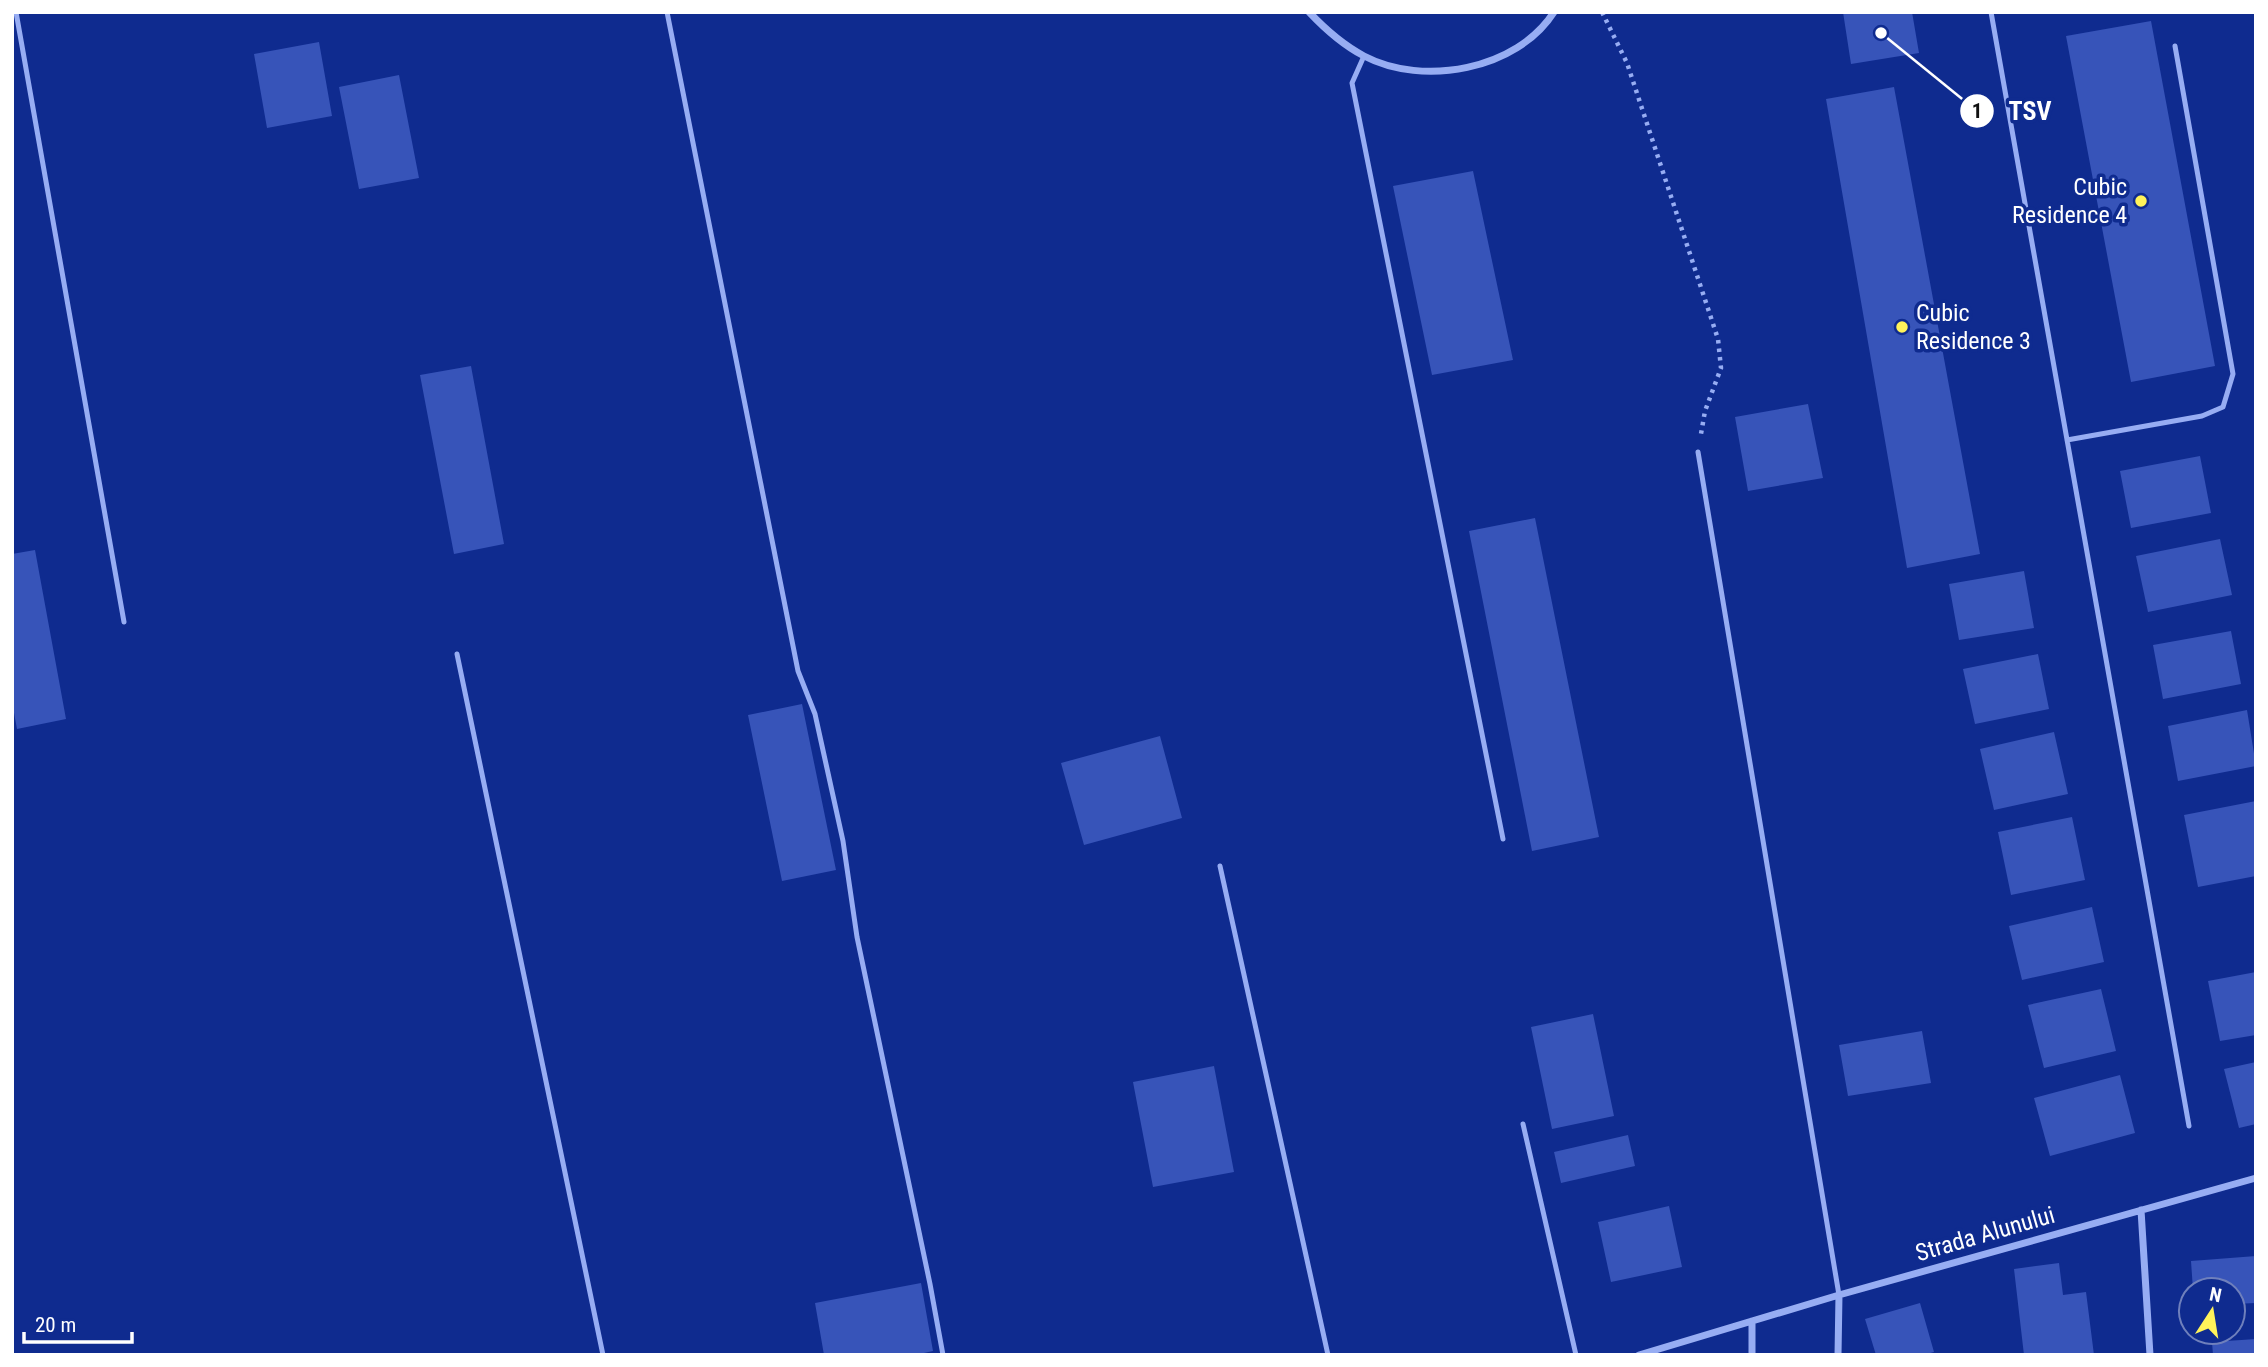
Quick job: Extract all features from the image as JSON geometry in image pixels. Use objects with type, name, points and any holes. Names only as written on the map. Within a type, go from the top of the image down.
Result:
[{"type":"street","points":[[1309,12],[1330,33],[1364,56],[1387,65],[1423,70],[1456,69],[1486,63],[1517,49],[1544,27],[1554,12]]},
{"type":"street","name":"Strada Alunului","points":[[1639,1355],[1839,1295],[2256,1178]]},
{"type":"street","points":[[2141,1210],[2150,1355]]},
{"type":"street","points":[[1838,1355],[1839,1295]]},
{"type":"street","points":[[1752,1321],[1752,1355]]},
{"type":"lane","points":[[16,12],[124,622]]},
{"type":"lane","points":[[667,12],[798,671],[815,714],[842,841],[857,937],[943,1355]]},
{"type":"lane","points":[[1990,12],[2189,1126]]},
{"type":"lane","points":[[2067,440],[2202,416],[2223,407],[2233,374],[2175,46]]},
{"type":"lane","points":[[1364,56],[1352,83],[1503,839]]},
{"type":"lane","points":[[1698,452],[1839,1295]]},
{"type":"lane","points":[[457,654],[603,1355]]},
{"type":"lane","points":[[1220,866],[1328,1355]]},
{"type":"lane","points":[[1523,1124],[1576,1355]]},
{"type":"path","points":[[1602,12],[1627,63],[1718,339],[1721,368],[1705,411],[1698,452]]},
{"type":"building","points":[[1843,12],[1912,12],[1919,53],[1851,64]]},
{"type":"building","name":"Cubic Residence 4","points":[[2151,21],[2215,366],[2131,382],[2066,36]]},
{"type":"building","points":[[319,42],[332,116],[267,128],[254,54]]},
{"type":"building","points":[[399,75],[419,178],[359,189],[339,87]]},
{"type":"building","name":"Cubic Residence 3","points":[[1894,87],[1980,554],[1907,568],[1826,99]]},
{"type":"building","points":[[1473,171],[1513,360],[1432,375],[1393,186]]},
{"type":"building","points":[[471,366],[504,544],[454,554],[420,375]]},
{"type":"building","points":[[1808,404],[1823,478],[1748,491],[1735,417]]},
{"type":"building","points":[[2200,456],[2211,513],[2131,528],[2120,471]]},
{"type":"building","points":[[1535,518],[1599,837],[1532,851],[1469,531]]},
{"type":"building","points":[[2220,539],[2232,595],[2148,612],[2136,556]]},
{"type":"building","points":[[35,550],[66,719],[17,729],[12,702],[12,554]]},
{"type":"building","points":[[2024,571],[2034,628],[1959,640],[1949,584]]},
{"type":"building","points":[[2231,631],[2241,684],[2163,699],[2153,645]]},
{"type":"building","points":[[2038,654],[2049,709],[1975,724],[1963,669]]},
{"type":"building","points":[[802,704],[836,870],[782,881],[748,715]]},
{"type":"building","points":[[2247,710],[2256,766],[2178,781],[2168,726]]},
{"type":"building","points":[[2054,732],[2068,794],[1994,810],[1980,749]]},
{"type":"building","points":[[1160,736],[1182,818],[1084,845],[1061,763]]},
{"type":"building","points":[[2256,801],[2256,876],[2198,887],[2184,815]]},
{"type":"building","points":[[2072,817],[2085,880],[2011,895],[1998,832]]},
{"type":"building","points":[[2092,907],[2104,962],[2022,980],[2009,926]]},
{"type":"building","points":[[2256,972],[2256,1035],[2220,1041],[2208,981]]},
{"type":"building","points":[[2101,989],[2116,1051],[2044,1068],[2028,1005]]},
{"type":"building","points":[[1593,1014],[1614,1116],[1552,1129],[1531,1027]]},
{"type":"building","points":[[1922,1031],[1931,1083],[1848,1096],[1839,1045]]},
{"type":"building","points":[[2256,1062],[2256,1124],[2239,1128],[2224,1069]]},
{"type":"building","points":[[1214,1066],[1234,1172],[1153,1187],[1133,1082]]},
{"type":"building","points":[[2120,1075],[2135,1133],[2050,1156],[2034,1098]]},
{"type":"building","points":[[1628,1135],[1635,1166],[1561,1183],[1554,1152]]},
{"type":"building","points":[[1669,1206],[1682,1267],[1611,1282],[1598,1222]]},
{"type":"building","points":[[2256,1256],[2256,1303],[2247,1303],[2247,1276],[2192,1276],[2191,1261]]},
{"type":"building","points":[[2059,1263],[2063,1295],[2086,1292],[2094,1355],[2024,1355],[2014,1269]]},
{"type":"building","points":[[921,1283],[933,1351],[915,1355],[824,1355],[815,1303]]},
{"type":"building","points":[[1920,1303],[1934,1352],[1923,1355],[1876,1355],[1865,1319]]},
{"type":"building","points":[[2256,1339],[2256,1355],[2213,1355],[2212,1346],[2247,1346],[2247,1340]]},
{"type":"place","name":"TSV","points":[[1881,33]]},
{"type":"place","name":"Cubic Residence 4","points":[[2141,201]]},
{"type":"place","name":"Cubic Residence 3","points":[[1902,327]]}]
